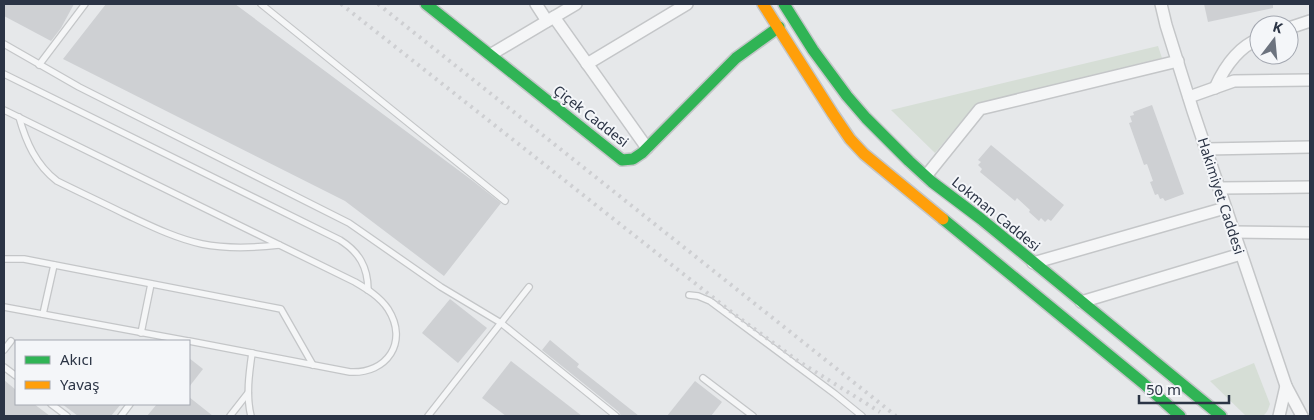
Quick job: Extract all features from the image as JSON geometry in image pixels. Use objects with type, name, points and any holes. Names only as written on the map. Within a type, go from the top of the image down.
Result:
[{"type":"street","name":"Çiçek Caddesi","points":[[426,4],[622,160],[638,156],[736,58],[779,27]]},
{"type":"street","points":[[536,4],[586,64],[647,148]]},
{"type":"street","points":[[490,55],[576,4]]},
{"type":"street","points":[[586,64],[687,4]]},
{"type":"street","points":[[763,4],[840,127],[854,145],[1143,383],[1180,416]]},
{"type":"street","points":[[786,7],[799,4]]},
{"type":"street","name":"Hakimiyet Caddesi","points":[[1161,4],[1166,25],[1233,232],[1286,386],[1302,416]]},
{"type":"street","name":"Lokman Caddesi","points":[[786,7],[813,50],[847,96],[887,140],[926,176],[1221,416]]},
{"type":"street","points":[[1215,88],[1232,60],[1249,45]]},
{"type":"street","points":[[926,176],[980,108],[1178,61]]},
{"type":"street","points":[[1189,97],[1234,81],[1310,80]]},
{"type":"street","points":[[1206,149],[1310,147]]},
{"type":"street","points":[[1219,188],[1310,187]]},
{"type":"street","points":[[1033,263],[1225,208]]},
{"type":"street","points":[[1233,232],[1310,234]]},
{"type":"street","points":[[1081,302],[1241,254]]},
{"type":"street","points":[[1279,416],[1286,386]]},
{"type":"lane","points":[[39,65],[85,4]]},
{"type":"lane","points":[[261,4],[505,201]]},
{"type":"lane","points":[[4,44],[120,109],[349,222],[441,287],[501,323],[616,416]]},
{"type":"lane","points":[[4,74],[340,240],[354,250],[364,265],[368,290]]},
{"type":"lane","points":[[4,110],[355,282],[382,302],[394,322],[396,334],[396,340],[389,356],[380,366],[366,371],[350,372],[190,341]]},
{"type":"lane","points":[[19,117],[33,155],[57,181],[157,229],[187,240],[234,248],[279,245]]},
{"type":"lane","points":[[4,259],[24,259],[281,310],[313,365]]},
{"type":"lane","points":[[43,314],[54,265]]},
{"type":"lane","points":[[141,332],[151,284]]},
{"type":"lane","points":[[428,416],[529,287]]},
{"type":"lane","points":[[689,295],[698,296],[710,301],[836,394],[862,416]]},
{"type":"lane","points":[[4,307],[176,340]]},
{"type":"lane","points":[[4,350],[11,341]]},
{"type":"lane","points":[[251,416],[248,393],[252,353]]},
{"type":"lane","points":[[4,366],[15,375]]},
{"type":"lane","points":[[702,378],[753,416]]},
{"type":"lane","points":[[230,416],[248,393]]},
{"type":"lane","points":[[52,405],[67,416]]},
{"type":"lane","points":[[121,416],[129,405]]},
{"type":"shaded area","points":[[1158,46],[1162,58],[976,104],[935,153],[891,110]]},
{"type":"shaded area","points":[[1254,363],[1270,404],[1266,413],[1262,416],[1246,416],[1210,381]]},
{"type":"building","points":[[4,4],[74,4],[61,28],[51,41],[4,16]]},
{"type":"building","points":[[106,4],[235,4],[501,203],[444,276],[345,201],[63,59]]},
{"type":"building","points":[[1204,4],[1273,4],[1273,8],[1208,22]]},
{"type":"building","points":[[1152,105],[1184,194],[1165,201],[1163,198],[1160,199],[1158,194],[1155,195],[1150,182],[1153,181],[1147,164],[1144,165],[1129,123],[1132,122],[1130,116],[1134,115],[1133,112]]},
{"type":"building","points":[[991,145],[1064,205],[1051,221],[1048,219],[1045,222],[1041,218],[1039,221],[1017,198],[1015,201],[980,172],[982,169],[978,165],[981,162],[978,160]]},
{"type":"building","points":[[450,299],[487,328],[458,363],[422,333]]},
{"type":"building","points":[[550,340],[579,364],[577,367],[639,416],[621,416],[619,412],[542,350]]},
{"type":"building","points":[[190,359],[203,369],[190,386]]},
{"type":"building","points":[[511,361],[582,416],[506,416],[482,398]]},
{"type":"building","points":[[4,380],[15,389],[15,405],[35,405],[50,416],[4,416]]},
{"type":"building","points":[[695,381],[722,402],[711,416],[667,416]]},
{"type":"building","points":[[190,398],[213,416],[147,416],[156,405],[190,405]]},
{"type":"building","points":[[63,405],[120,405],[111,416],[78,416]]},
{"type":"railway","points":[[341,4],[734,314],[798,361],[880,412]]},
{"type":"railway","points":[[378,4],[896,416]]},
{"type":"traffic: fast","points":[[426,4],[622,160],[633,159],[642,153],[736,58],[779,27]]},
{"type":"traffic: fast","points":[[784,4],[813,50],[847,96],[909,161],[932,182],[981,219],[1221,416]]},
{"type":"traffic: fast","points":[[943,219],[1143,383],[1180,416]]},
{"type":"traffic: slow","points":[[763,4],[850,139],[864,154],[943,219]]}]
